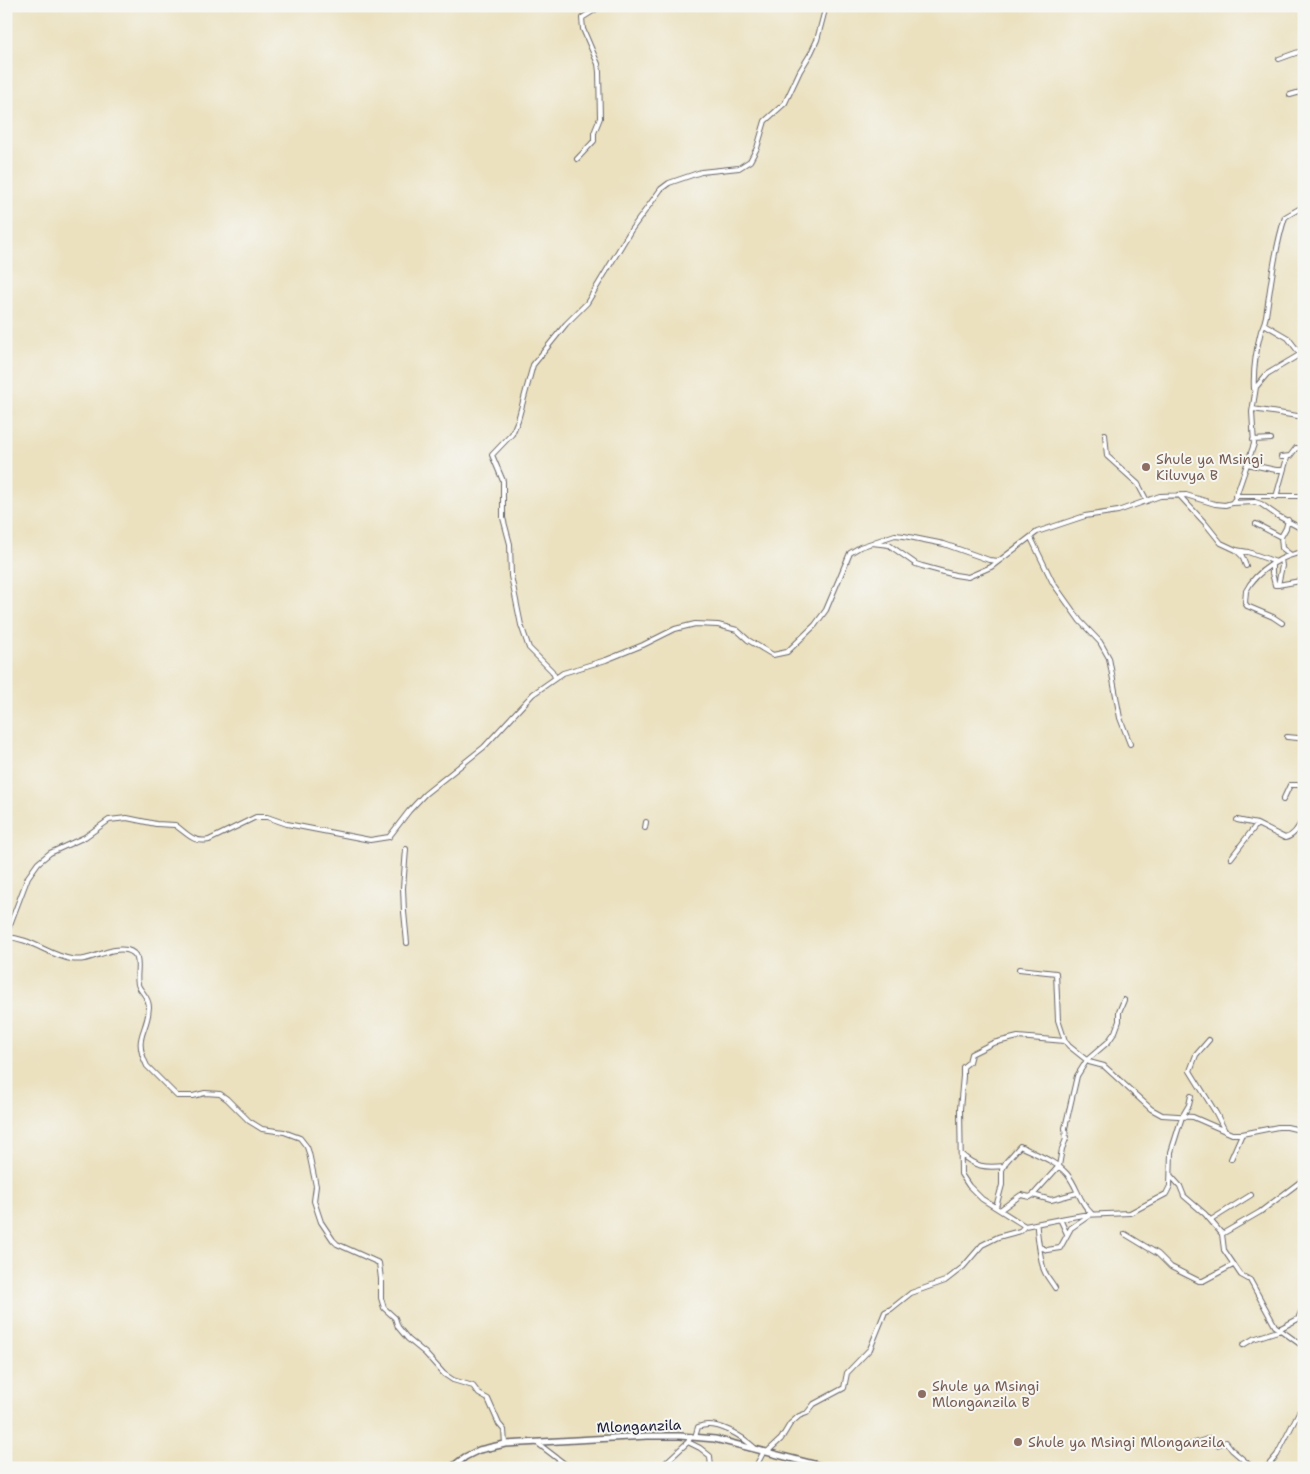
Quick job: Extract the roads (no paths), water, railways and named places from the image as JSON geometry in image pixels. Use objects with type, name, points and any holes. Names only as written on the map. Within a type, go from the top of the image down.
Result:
[{"type":"street","points":[[577,160],[594,141],[594,133],[600,114],[598,68],[583,29],[582,18],[601,6]]},
{"type":"street","points":[[555,677],[552,671],[529,648],[521,625],[511,576],[510,544],[503,518],[503,481],[492,455],[512,434],[518,420],[533,365],[566,324],[587,303],[631,230],[661,189],[669,183],[702,172],[739,168],[750,161],[757,148],[765,121],[785,103],[811,53],[817,40],[826,6]]},
{"type":"street","points":[[1279,59],[1304,50]]},
{"type":"street","points":[[1290,95],[1304,91]]},
{"type":"street","points":[[1232,503],[1247,464],[1253,440],[1254,367],[1285,217],[1304,206]]},
{"type":"street","points":[[1261,308],[1266,308]]},
{"type":"street","points":[[1264,324],[1288,338],[1302,353],[1304,359]]},
{"type":"street","points":[[1254,392],[1267,374],[1302,353]]},
{"type":"street","points":[[1252,409],[1304,417]]},
{"type":"street","points":[[1105,434],[1107,456],[1138,484],[1147,501]]},
{"type":"street","points":[[1253,440],[1272,439]]},
{"type":"street","points":[[1276,497],[1287,458],[1296,448],[1304,449]]},
{"type":"street","points":[[1281,457],[1287,458]]},
{"type":"street","points":[[1247,464],[1283,470]]},
{"type":"street","points":[[872,543],[889,545],[916,564],[955,575],[972,576],[991,567],[1045,529],[1085,516],[1118,511],[1160,496],[1179,495],[1186,495],[1215,504],[1255,502],[1304,530]]},
{"type":"street","points":[[1179,495],[1221,542],[1236,550],[1242,556],[1246,566]]},
{"type":"street","points":[[1236,496],[1304,496]]},
{"type":"street","points":[[1288,520],[1281,537],[1282,548],[1291,555]]},
{"type":"street","points":[[1256,524],[1281,537]]},
{"type":"street","points":[[504,1444],[504,1430],[499,1424],[488,1399],[479,1394],[474,1386],[453,1380],[444,1374],[405,1336],[398,1327],[395,1318],[384,1308],[381,1298],[380,1268],[377,1261],[341,1246],[327,1232],[319,1219],[314,1201],[316,1186],[310,1153],[304,1142],[290,1134],[262,1129],[256,1126],[220,1094],[205,1093],[191,1097],[177,1096],[147,1066],[140,1040],[148,1016],[149,1003],[138,984],[138,962],[134,954],[123,950],[107,952],[89,959],[70,959],[30,942],[6,936],[28,877],[38,863],[50,853],[85,837],[109,820],[127,818],[156,824],[175,825],[190,838],[202,841],[210,840],[256,817],[267,817],[287,824],[370,840],[389,837],[409,811],[426,794],[484,747],[534,694],[555,677],[576,668],[606,660],[675,629],[695,624],[718,625],[736,630],[748,640],[773,655],[787,652],[804,637],[826,610],[850,553],[860,547],[895,535],[944,544],[989,560],[1000,561]]},
{"type":"street","points":[[1031,538],[1052,583],[1080,621],[1100,642],[1109,658],[1120,718],[1130,744]]},
{"type":"street","points":[[1236,550],[1248,552],[1274,563]]},
{"type":"street","points":[[1282,623],[1273,617],[1250,609],[1245,602],[1248,587],[1274,563],[1291,555],[1304,552]]},
{"type":"street","points":[[1278,585],[1282,566],[1281,559]]},
{"type":"street","points":[[1274,563],[1272,573],[1275,585],[1300,581]]},
{"type":"street","points":[[1287,737],[1304,737]]},
{"type":"street","points":[[1283,800],[1290,785],[1304,785]]},
{"type":"street","points":[[1237,820],[1257,824],[1285,838],[1290,837],[1294,833],[1304,818]]},
{"type":"street","points":[[645,828],[646,822]]},
{"type":"street","points":[[1231,858],[1257,824]]},
{"type":"street","points":[[406,849],[403,888],[407,943]]},
{"type":"street","points":[[1019,969],[1056,973],[1058,1020],[1065,1041],[1087,1060],[1104,1066],[1158,1114],[1193,1117],[1232,1134],[1242,1134],[1278,1126],[1304,1131]]},
{"type":"street","points":[[1033,1195],[1059,1166],[1066,1139],[1065,1128],[1074,1082],[1087,1060],[1108,1042],[1115,1032],[1119,1021],[1119,1012],[1124,1000]]},
{"type":"street","points":[[1025,1226],[982,1199],[969,1186],[961,1174],[960,1108],[962,1067],[969,1062],[971,1054],[992,1043],[1018,1037],[1065,1041]]},
{"type":"street","points":[[1209,1040],[1196,1055],[1190,1071],[1224,1129]]},
{"type":"street","points":[[755,1468],[766,1452],[781,1439],[790,1424],[799,1416],[807,1413],[814,1404],[845,1388],[847,1373],[870,1349],[885,1312],[892,1309],[911,1293],[945,1281],[957,1273],[984,1244],[1002,1235],[1020,1231],[1025,1226],[1091,1215],[1130,1213],[1166,1194],[1171,1176],[1171,1152],[1191,1096]]},
{"type":"street","points":[[1231,1159],[1242,1134]]},
{"type":"street","points":[[996,1207],[1002,1185],[1004,1166],[1020,1146],[1059,1166],[1071,1179],[1082,1203],[1091,1215]]},
{"type":"street","points":[[1304,1151],[1304,1162]]},
{"type":"street","points":[[961,1154],[978,1166],[1004,1166]]},
{"type":"street","points":[[1171,1176],[1180,1186],[1184,1196],[1211,1220],[1222,1234],[1224,1250],[1241,1275],[1250,1280],[1269,1316],[1280,1329],[1304,1347]]},
{"type":"street","points":[[1222,1234],[1260,1212],[1304,1179]]},
{"type":"street","points":[[1000,1210],[1021,1195],[1030,1197],[1033,1195],[1051,1200],[1077,1192]]},
{"type":"street","points":[[1211,1220],[1251,1195]]},
{"type":"street","points":[[1040,1247],[1047,1250],[1056,1250],[1073,1226],[1091,1215]]},
{"type":"street","points":[[1060,1219],[1067,1234]]},
{"type":"street","points":[[1037,1224],[1036,1229],[1043,1268],[1055,1288]]},
{"type":"street","points":[[1125,1234],[1158,1254],[1171,1267],[1199,1281],[1203,1281],[1233,1265]]},
{"type":"street","points":[[1243,1345],[1298,1319],[1304,1305]]},
{"type":"street","points":[[1266,1468],[1276,1455],[1298,1412]]},
{"type":"street","points":[[660,1468],[688,1442],[698,1427],[703,1425],[718,1426],[745,1440],[758,1450]]},
{"type":"street","name":"Mlonganzila","points":[[451,1468],[465,1457],[504,1444],[646,1436],[693,1436],[829,1468]]},
{"type":"street","points":[[1189,1445],[1210,1438],[1218,1445],[1226,1442],[1232,1450],[1253,1468]]},
{"type":"street","points":[[536,1442],[570,1468]]},
{"type":"street","points":[[688,1442],[710,1456],[711,1468]]},
{"type":"place","name":"Shule ya Msingi Kiluvya B","points":[[1146,467]]},
{"type":"place","name":"Shule ya Msingi Mlonganzila B","points":[[922,1394]]},
{"type":"place","name":"Shule ya Msingi Mlonganzila","points":[[1018,1442]]}]
